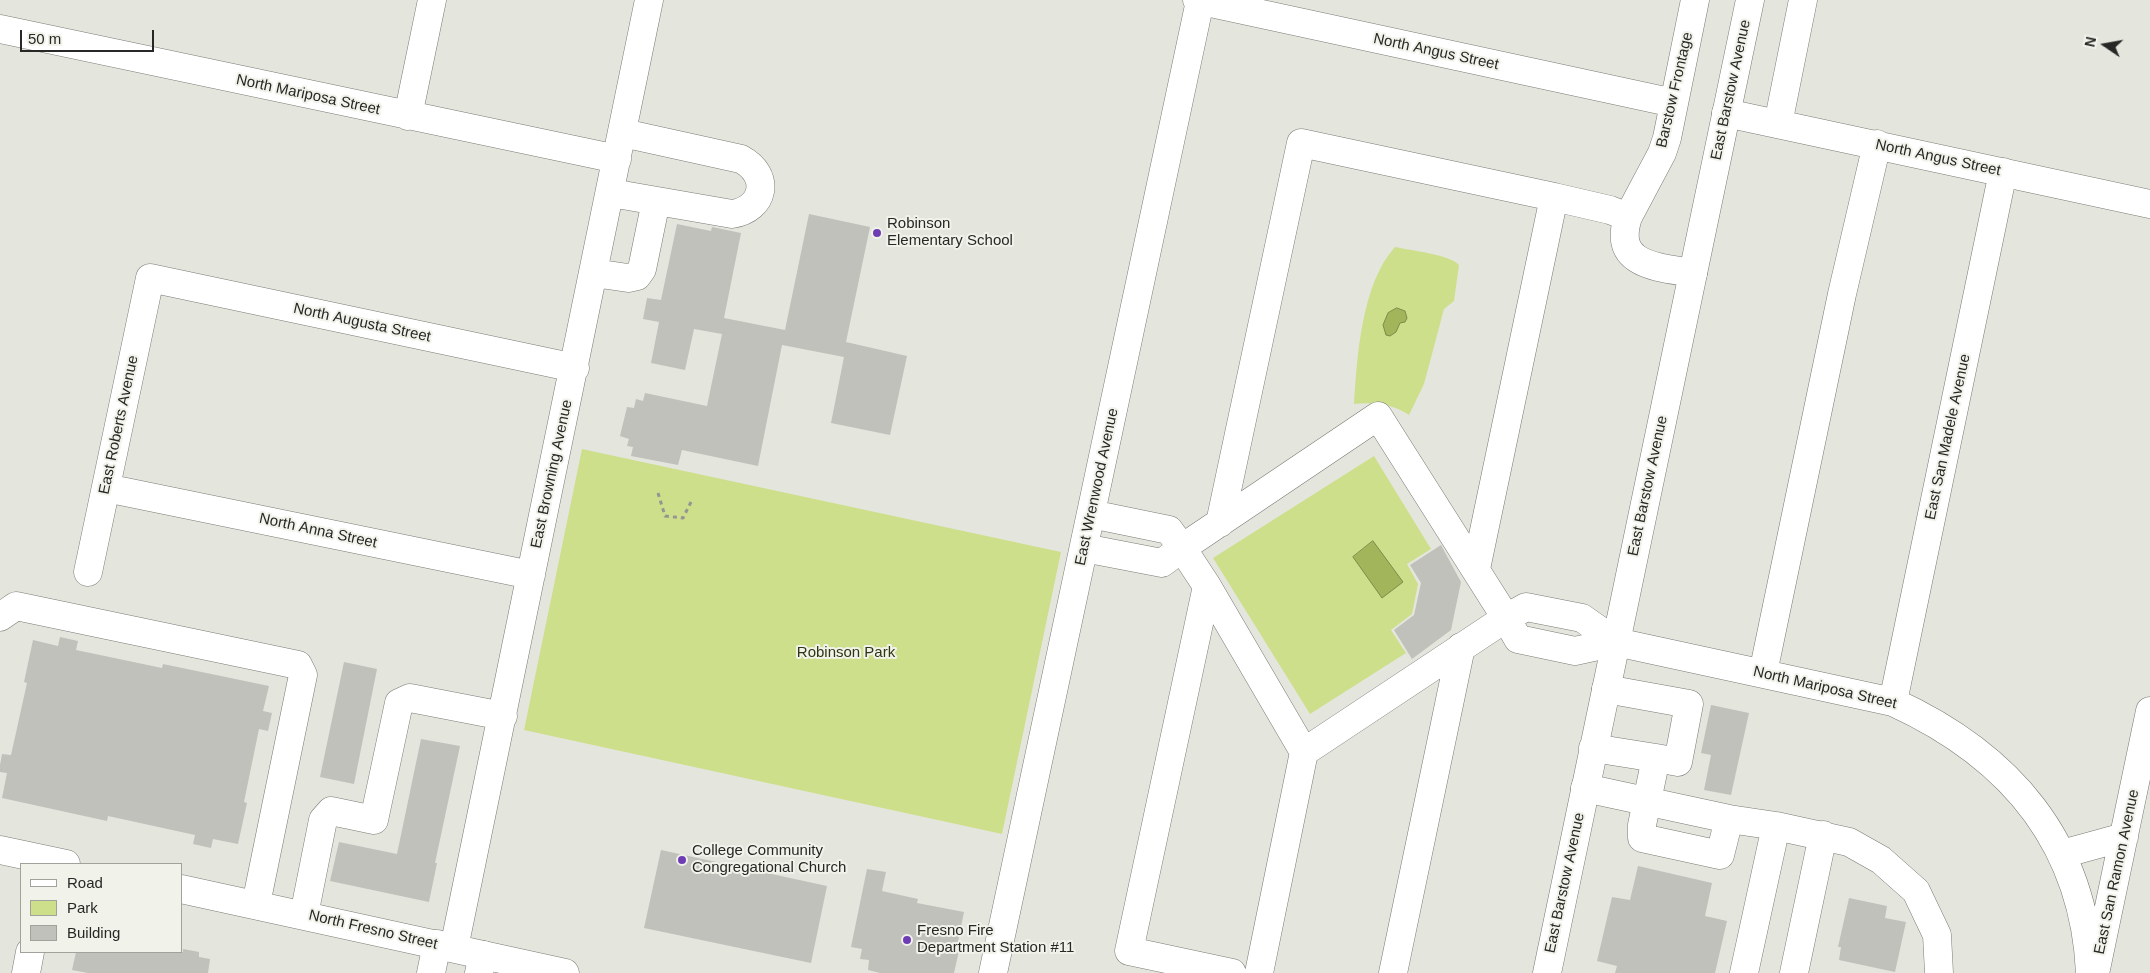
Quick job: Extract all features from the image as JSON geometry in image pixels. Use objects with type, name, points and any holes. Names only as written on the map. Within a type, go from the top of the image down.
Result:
[{"type":"street","points":[[408,116],[432,0]]},
{"type":"street","name":"East Browning Avenue","points":[[431,973],[446,946],[503,716],[649,0]]},
{"type":"street","name":"North Angus Street","points":[[1199,0],[1674,103]]},
{"type":"street","name":"East Wrenwood Avenue","points":[[993,973],[1199,0]]},
{"type":"street","name":"Barstow Frontage","points":[[1693,273],[1651,266],[1637,259],[1629,252],[1624,242],[1624,229],[1662,153],[1695,0]]},
{"type":"street","name":"East Barstow Avenue","points":[[1547,973],[1750,0]]},
{"type":"street","points":[[1778,124],[1803,0]]},
{"type":"street","name":"North Mariposa Street","points":[[0,29],[617,159]]},
{"type":"street","name":"North Angus Street","points":[[1726,113],[2150,204]]},
{"type":"street","points":[[611,192],[732,214],[743,212],[754,204],[761,190],[759,178],[753,166],[741,159],[623,133]]},
{"type":"street","points":[[1220,523],[1300,142],[1554,197],[1610,210],[1628,218]]},
{"type":"street","points":[[1763,673],[1842,294],[1877,144]]},
{"type":"street","name":"East San Madele Avenue","points":[[1893,702],[2003,172]]},
{"type":"street","points":[[1476,569],[1554,197]]},
{"type":"street","points":[[594,273],[628,278],[637,276],[642,269],[656,201]]},
{"type":"street","name":"North Augusta Street","points":[[150,278],[575,368]]},
{"type":"street","name":"East Roberts Avenue","points":[[88,572],[150,278]]},
{"type":"street","points":[[1084,548],[1162,563],[1378,416],[1506,618]]},
{"type":"street","name":"North Anna Street","points":[[106,488],[531,575]]},
{"type":"street","points":[[1091,514],[1169,530],[1207,586],[1304,752],[1259,973]]},
{"type":"street","points":[[1207,586],[1129,951],[1232,973]]},
{"type":"street","points":[[0,617],[16,606],[298,665],[303,675],[256,904]]},
{"type":"street","points":[[1304,752],[1526,606],[1582,618],[1616,642]]},
{"type":"street","name":"North Mariposa Street","points":[[1616,642],[1893,702],[1921,715],[1951,733],[1995,765],[2014,784],[2050,832],[2062,854],[2074,889],[2083,922],[2090,973]]},
{"type":"street","points":[[1393,973],[1461,647]]},
{"type":"street","points":[[1594,748],[1678,762],[1689,704],[1606,689]]},
{"type":"street","points":[[304,915],[323,820],[331,811],[374,820],[399,703],[410,698],[503,716]]},
{"type":"street","name":"East San Ramon Avenue","points":[[2096,973],[2150,711]]},
{"type":"street","points":[[1656,758],[1646,801],[1642,838],[1720,855],[1729,819]]},
{"type":"street","points":[[1585,788],[1729,819],[1823,835],[1849,842],[1881,860],[1916,890],[1937,935],[1939,973]]},
{"type":"street","points":[[1744,973],[1776,826]]},
{"type":"street","points":[[1794,973],[1823,835]]},
{"type":"street","points":[[2062,854],[2124,837]]},
{"type":"street","points":[[0,850],[54,863]]},
{"type":"street","name":"North Fresno Street","points":[[182,889],[446,946],[481,964],[565,973]]},
{"type":"street","points":[[26,973],[30,953]]},
{"type":"path","points":[[658,493],[665,516],[670,518],[683,518],[692,500]]},
{"type":"green space","points":[[1395,247],[1448,258],[1459,265],[1454,301],[1444,309],[1424,384],[1409,415],[1396,408],[1383,405],[1354,404],[1357,364],[1368,300],[1384,262]]},
{"type":"green space","name":"Robinson Park","points":[[582,449],[1061,552],[1002,834],[524,730]]},
{"type":"green space","points":[[1374,456],[1431,549],[1407,564],[1418,584],[1412,614],[1391,630],[1406,653],[1310,714],[1213,558]]},
{"type":"shaded area","points":[[1397,308],[1405,311],[1407,318],[1405,322],[1400,323],[1396,332],[1390,336],[1386,335],[1383,325],[1388,313]]},
{"type":"shaded area","points":[[1373,541],[1403,582],[1382,598],[1353,557]]},
{"type":"building","points":[[809,214],[870,227],[846,342],[907,356],[890,435],[831,423],[844,357],[782,345],[758,466],[682,450],[678,465],[631,456],[633,447],[627,446],[629,439],[620,436],[627,407],[634,408],[636,399],[643,401],[645,393],[707,406],[722,334],[694,329],[685,370],[651,363],[659,322],[643,319],[647,298],[661,300],[677,224],[711,231],[712,227],[741,233],[724,318],[785,330]]},
{"type":"building","points":[[1441,545],[1461,582],[1451,630],[1412,659],[1394,630],[1414,615],[1421,583],[1410,565]]},
{"type":"building","points":[[60,637],[78,641],[76,650],[162,668],[163,664],[269,686],[263,711],[272,713],[268,731],[259,729],[244,802],[247,803],[238,844],[213,839],[211,848],[193,844],[195,835],[108,816],[107,821],[2,798],[7,773],[0,772],[2,754],[11,755],[27,683],[24,682],[33,640],[58,646]]},
{"type":"building","points":[[344,662],[377,669],[354,784],[320,777]]},
{"type":"building","points":[[1711,705],[1749,713],[1731,795],[1704,790],[1711,755],[1701,753]]},
{"type":"building","points":[[421,739],[460,746],[435,863],[437,863],[429,902],[330,881],[339,842],[397,854]]},
{"type":"building","points":[[661,850],[827,886],[811,963],[644,928]]},
{"type":"building","points":[[1638,866],[1712,883],[1705,916],[1727,921],[1715,973],[1615,973],[1617,966],[1597,961],[1612,897],[1630,900]]},
{"type":"building","points":[[867,869],[886,872],[882,891],[918,899],[917,903],[964,912],[958,942],[961,942],[954,973],[880,973],[868,970],[869,960],[860,959],[862,949],[851,947]]},
{"type":"building","points":[[1849,898],[1887,906],[1885,918],[1906,922],[1895,972],[1839,960],[1841,947],[1838,947]]},
{"type":"building","points":[[183,949],[199,952],[199,957],[210,959],[208,973],[88,973],[72,970],[76,953],[183,952]]},
{"type":"place","name":"Robinson Elementary School","points":[[877,233]]},
{"type":"place","name":"College Community Congregational Church","points":[[682,860]]},
{"type":"place","name":"Fresno Fire Department Station #11","points":[[907,940]]}]
